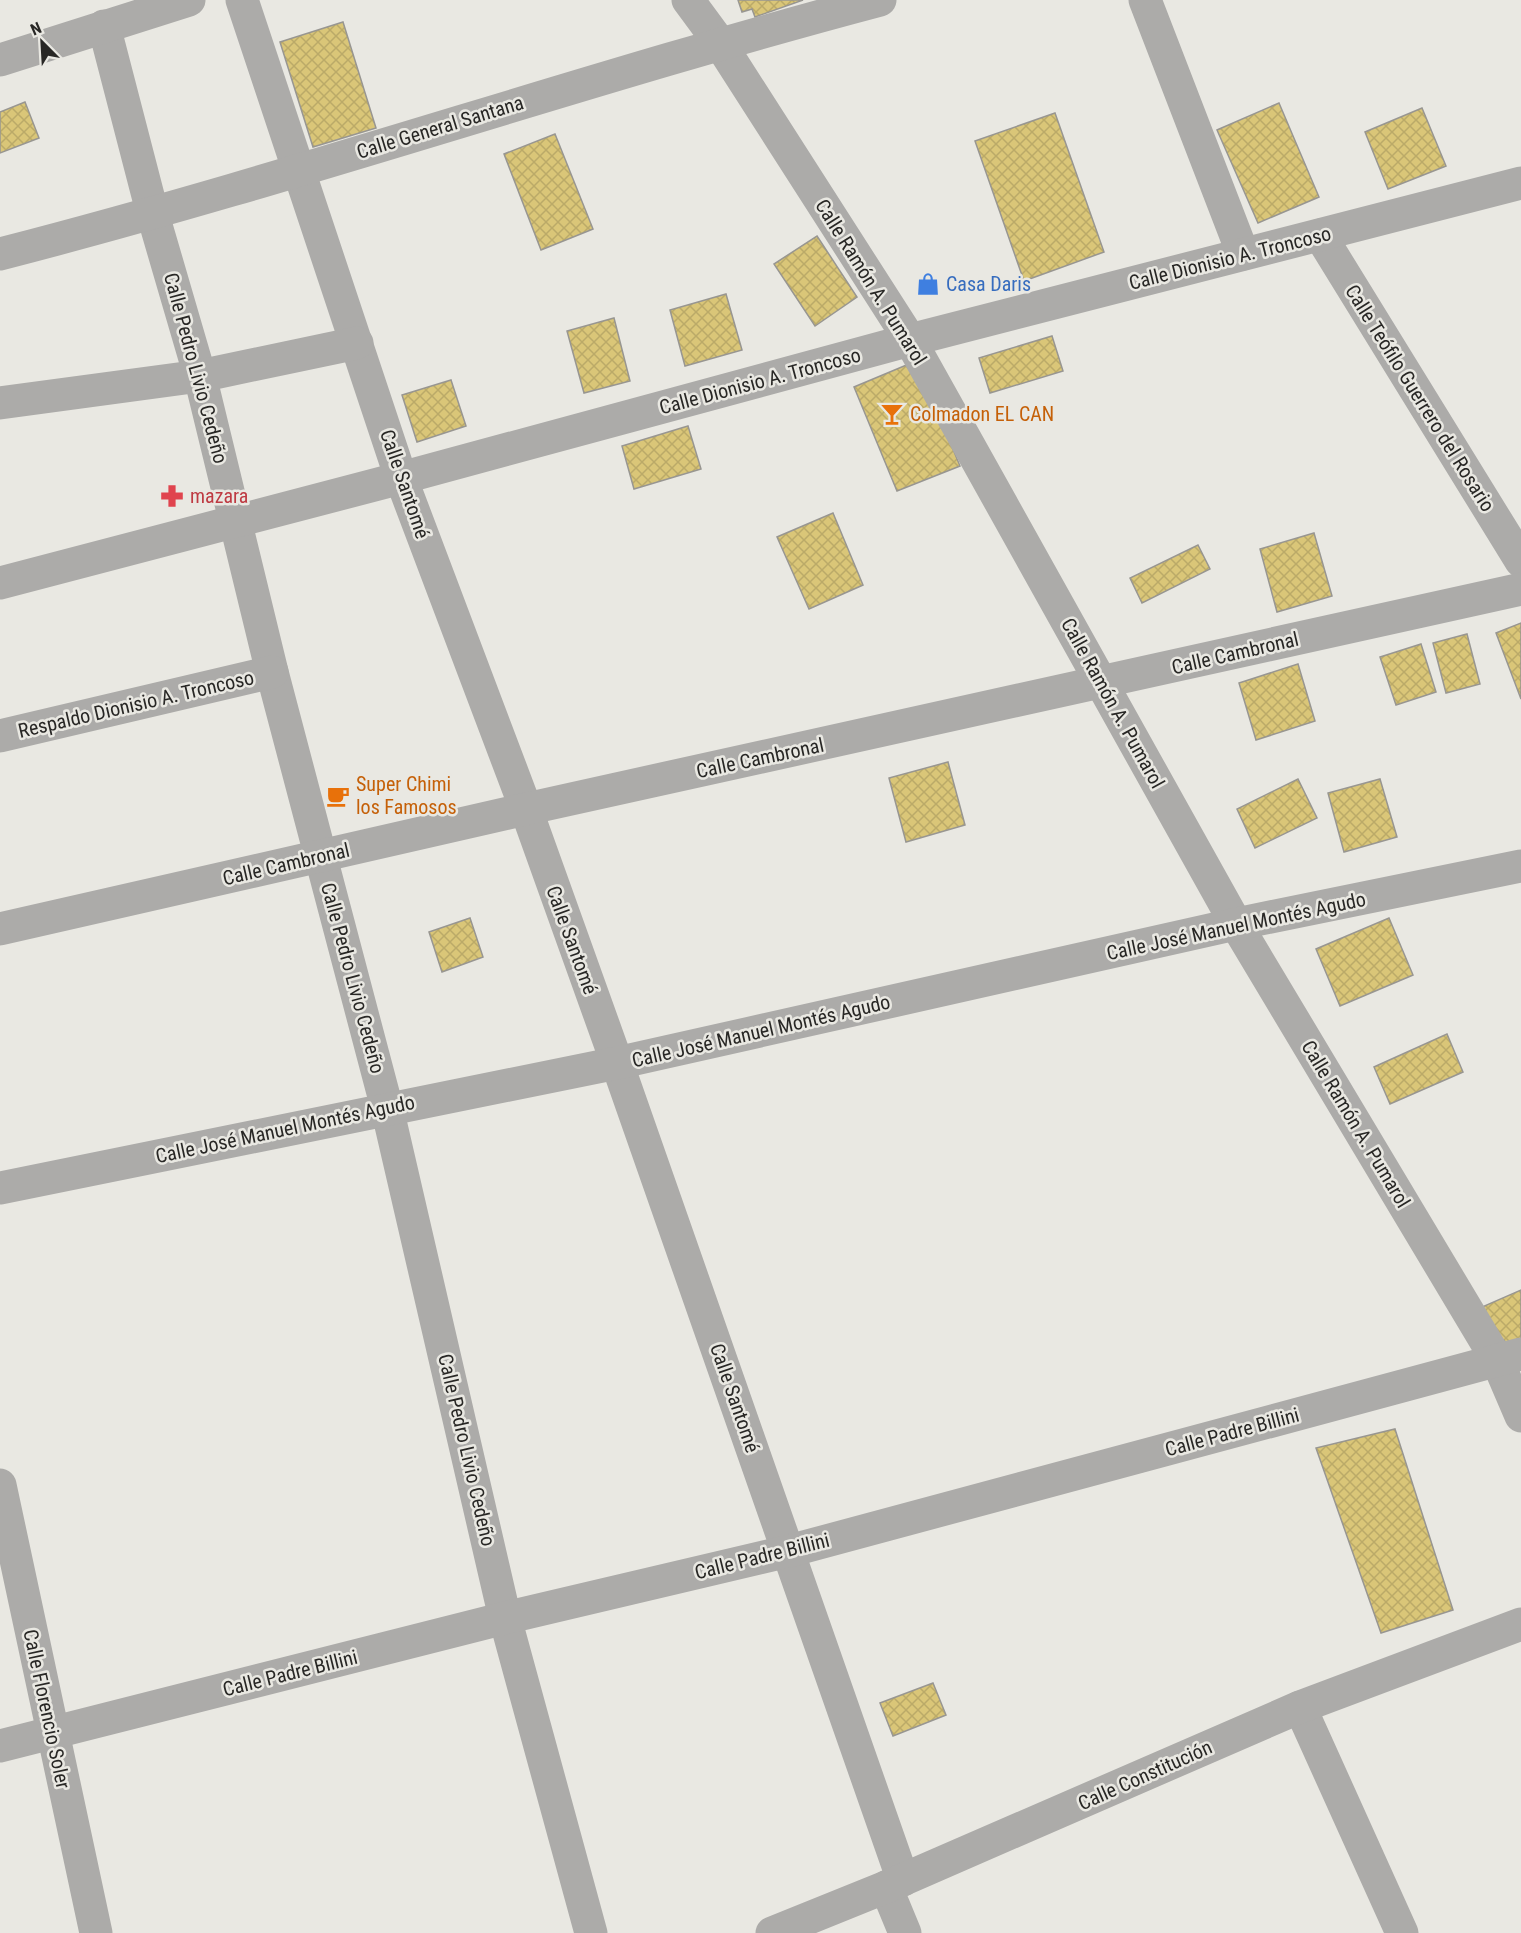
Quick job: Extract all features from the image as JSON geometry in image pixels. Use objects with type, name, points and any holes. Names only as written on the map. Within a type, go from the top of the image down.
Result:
[{"type":"street","points":[[0,60],[189,0]]},
{"type":"street","name":"Calle Santomé","points":[[242,0],[401,478],[526,809],[789,1551],[894,1884],[904,1933]]},
{"type":"street","name":"Calle Ramón A. Pumarol","points":[[688,0],[719,42],[910,340],[1103,682],[1236,924],[1509,1357],[1521,1416]]},
{"type":"street","name":"Calle General Santana","points":[[0,254],[153,215],[719,42],[880,0]]},
{"type":"street","points":[[1145,0],[1244,254]]},
{"type":"street","name":"Calle Pedro Livio Cedeño","points":[[104,26],[153,215],[200,376],[272,672],[387,1108],[506,1618],[591,1933]]},
{"type":"street","name":"Calle Dionisio A. Troncoso","points":[[0,582],[401,478],[910,340],[1521,183]]},
{"type":"street","name":"Calle Teófilo Guerrero del Rosario","points":[[1320,235],[1521,561]]},
{"type":"street","points":[[0,403],[200,376],[357,343]]},
{"type":"street","name":"Calle Cambronal","points":[[0,929],[526,809],[1521,589]]},
{"type":"street","name":"Respaldo Dionisio A. Troncoso","points":[[0,736],[272,672]]},
{"type":"street","name":"Calle José Manuel Montés Agudo","points":[[0,1188],[617,1063],[1236,924],[1521,866]]},
{"type":"street","name":"Calle Padre Billini","points":[[0,1746],[506,1618],[789,1551],[1509,1357]]},
{"type":"street","name":"Calle Florencio Soler","points":[[0,1485],[96,1933]]},
{"type":"street","name":"Calle Constitución","points":[[772,1933],[894,1884],[1300,1707],[1521,1623]]},
{"type":"street","points":[[1300,1707],[1402,1933]]},
{"type":"building","points":[[738,0],[803,0],[755,17],[752,9],[742,12]]},
{"type":"building","points":[[343,22],[376,128],[313,147],[280,42]]},
{"type":"building","points":[[25,102],[39,138],[0,153],[0,112]]},
{"type":"building","points":[[1279,103],[1319,197],[1258,223],[1217,130]]},
{"type":"building","points":[[1422,108],[1446,166],[1388,189],[1365,132]]},
{"type":"building","points":[[1055,113],[1104,252],[1024,281],[975,141]]},
{"type":"building","points":[[555,134],[593,229],[541,250],[504,154]]},
{"type":"building","points":[[817,236],[857,297],[815,326],[774,264]]},
{"type":"building","points":[[726,294],[742,350],[685,366],[670,310]]},
{"type":"building","points":[[614,318],[630,381],[584,393],[567,331]]},
{"type":"building","points":[[1052,336],[1063,371],[990,393],[979,358]]},
{"type":"building","points":[[916,361],[960,466],[897,491],[854,387]]},
{"type":"building","points":[[451,380],[466,426],[417,442],[402,395]]},
{"type":"building","points":[[688,426],[701,469],[634,489],[622,446]]},
{"type":"building","points":[[833,513],[863,585],[809,609],[777,537]]},
{"type":"building","points":[[1314,533],[1332,596],[1277,612],[1260,549]]},
{"type":"building","points":[[1198,545],[1210,569],[1142,603],[1130,578]]},
{"type":"building","points":[[1521,623],[1521,699],[1496,633]]},
{"type":"building","points":[[1467,634],[1480,684],[1446,693],[1433,643]]},
{"type":"building","points":[[1421,644],[1436,692],[1396,705],[1380,657]]},
{"type":"building","points":[[1298,664],[1315,721],[1256,740],[1239,683]]},
{"type":"building","points":[[948,762],[965,825],[906,842],[889,778]]},
{"type":"building","points":[[1298,779],[1317,818],[1255,848],[1237,809]]},
{"type":"building","points":[[1380,779],[1397,837],[1344,852],[1328,793]]},
{"type":"building","points":[[470,918],[483,957],[442,972],[429,932]]},
{"type":"building","points":[[1389,918],[1413,975],[1340,1006],[1316,949]]},
{"type":"building","points":[[1447,1034],[1463,1072],[1390,1104],[1374,1067]]},
{"type":"building","points":[[1521,1290],[1521,1344],[1508,1344],[1499,1336],[1482,1307]]},
{"type":"building","points":[[1395,1429],[1453,1610],[1381,1633],[1316,1448]]},
{"type":"building","points":[[933,1683],[946,1715],[893,1736],[880,1703]]},
{"type":"place","name":"Casa Daris","points":[[928,284]]},
{"type":"place","name":"Colmadon EL CAN","points":[[892,414]]},
{"type":"place","name":"mazara","points":[[172,496]]},
{"type":"place","name":"Super Chimi los Famosos","points":[[338,796]]}]
